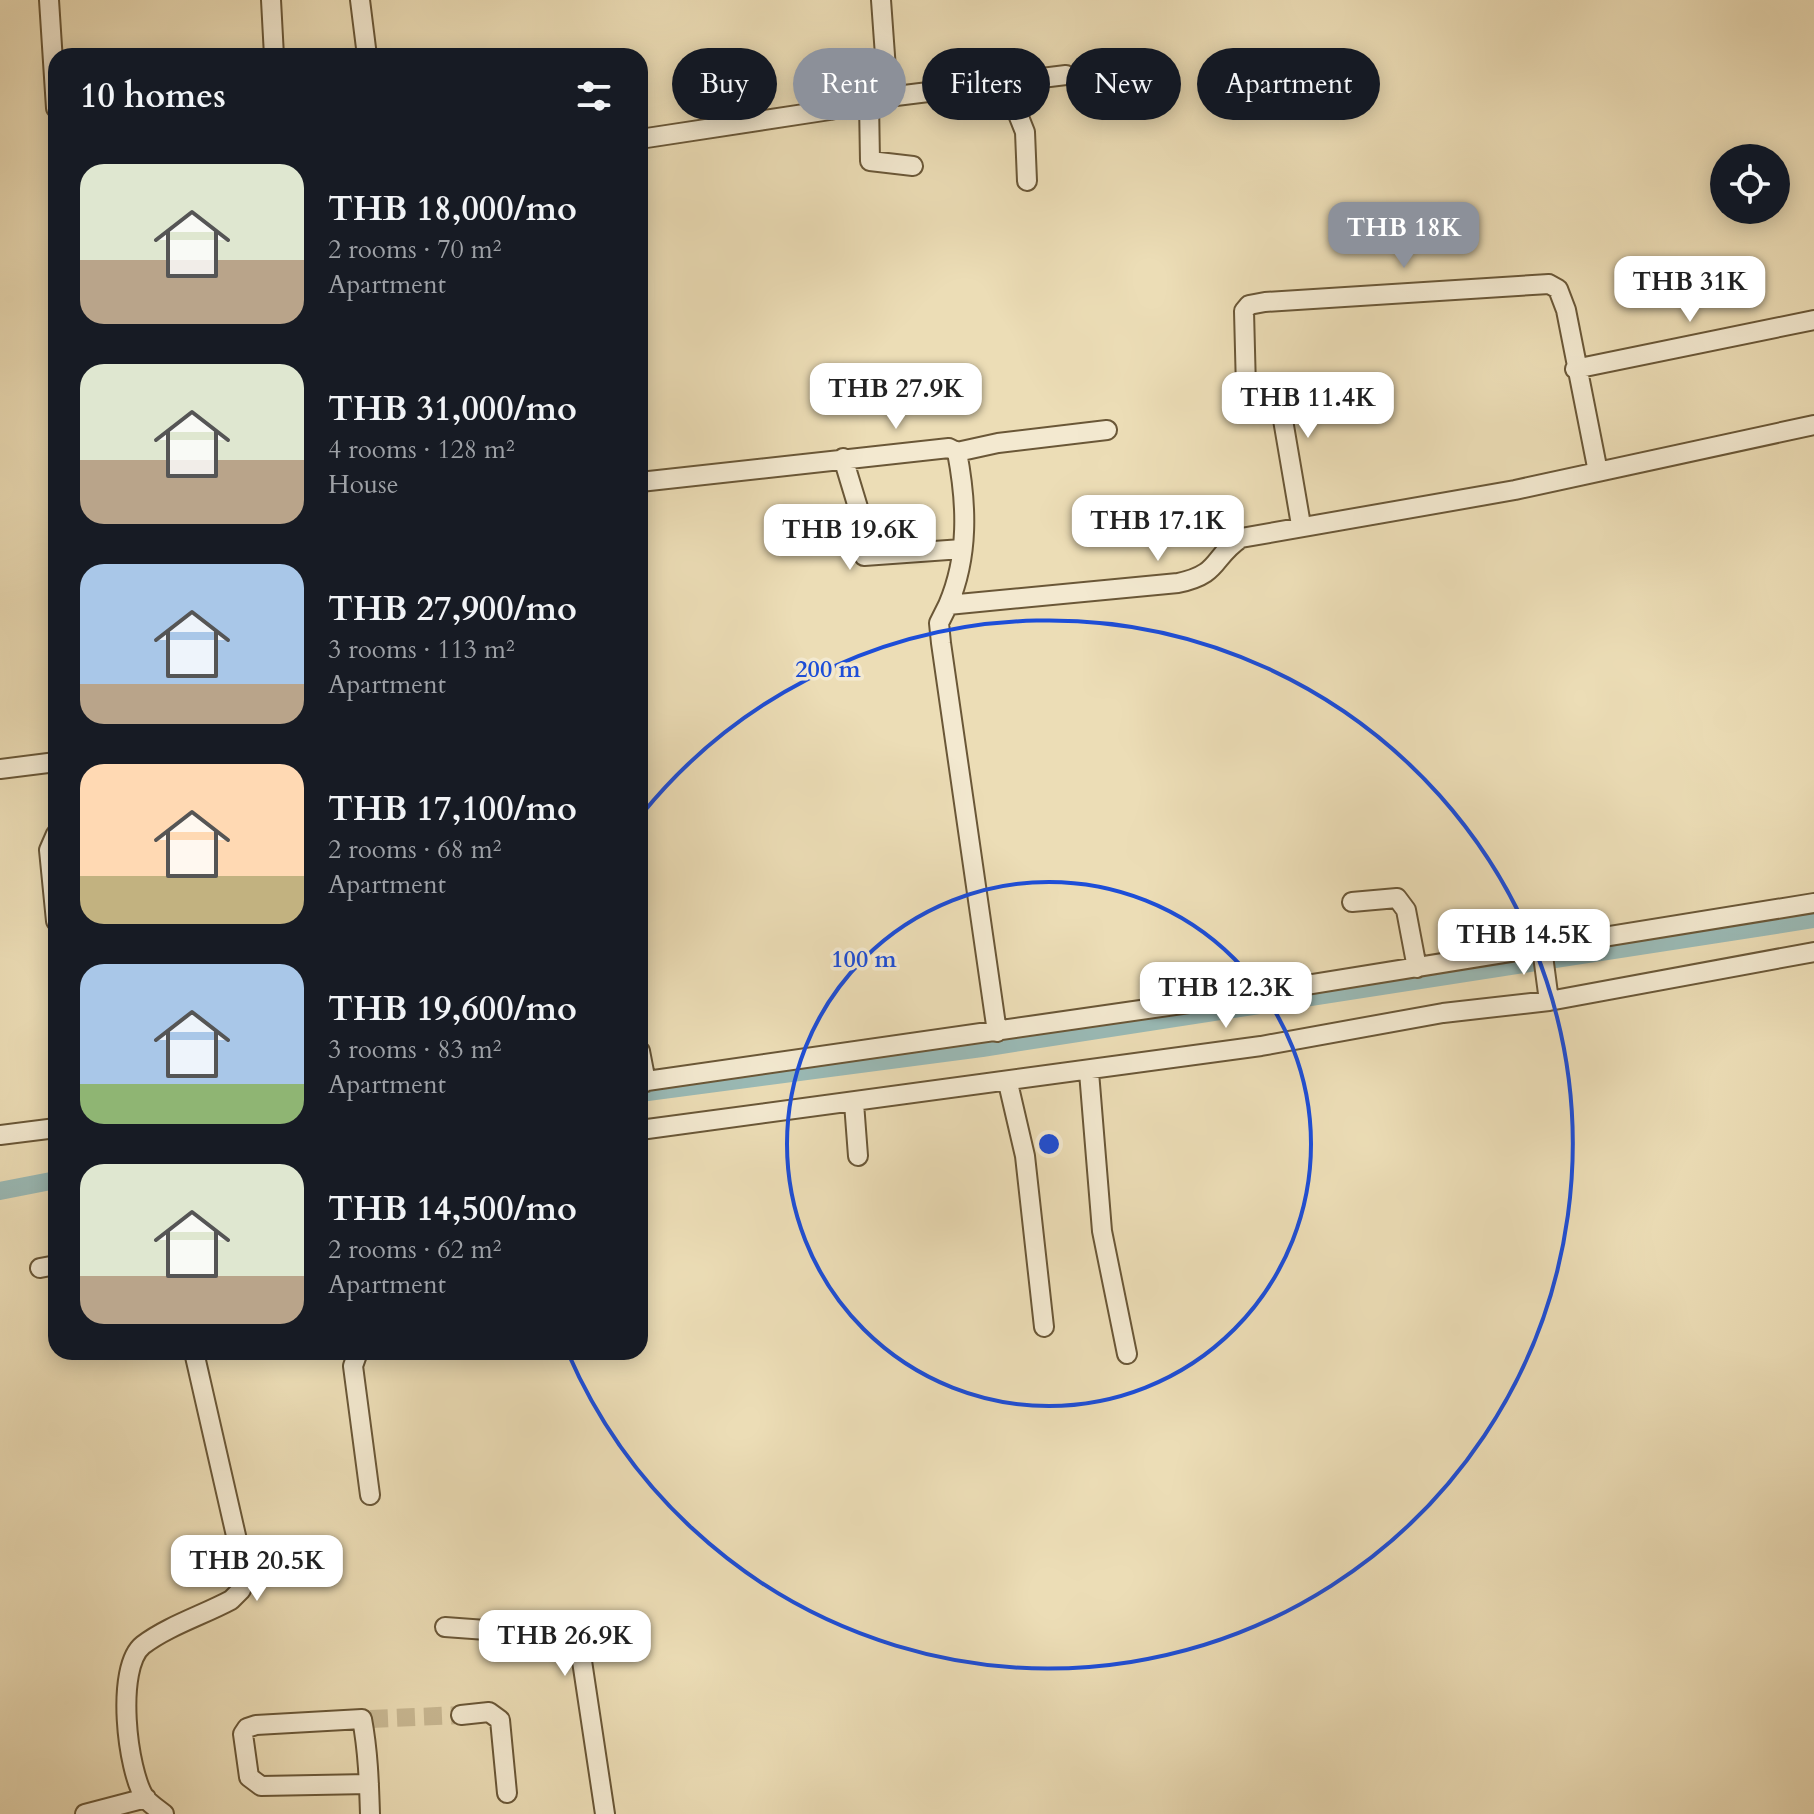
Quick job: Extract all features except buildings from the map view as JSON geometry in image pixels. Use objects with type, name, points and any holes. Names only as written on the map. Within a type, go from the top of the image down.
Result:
[{"type":"street","points":[[49,0],[52,48]]},
{"type":"street","points":[[271,0],[274,48]]},
{"type":"street","points":[[360,0],[366,48]]},
{"type":"street","points":[[880,48],[881,0]]},
{"type":"street","points":[[1050,77],[1066,75]]},
{"type":"street","points":[[648,138],[793,113]]},
{"type":"street","points":[[875,120],[870,161],[913,166]]},
{"type":"street","points":[[1020,120],[1025,132],[1027,181]]},
{"type":"street","points":[[1301,525],[1282,414],[1251,398],[1246,389],[1244,311],[1249,305],[1522,283],[1549,284],[1558,289],[1566,310],[1575,369],[1598,472]]},
{"type":"street","points":[[1575,369],[1814,320]]},
{"type":"street","points":[[948,605],[1201,578],[1241,538],[1301,525],[1515,490],[1814,425]]},
{"type":"street","points":[[648,481],[941,446],[957,452],[998,443],[1107,430]]},
{"type":"street","points":[[957,452],[966,515],[962,549],[948,605],[939,623],[997,1032]]},
{"type":"street","points":[[843,458],[860,514],[864,556],[962,549]]},
{"type":"street","points":[[0,769],[48,763]]},
{"type":"street","points":[[1352,902],[1397,898],[1406,910],[1417,968]]},
{"type":"street","points":[[648,1081],[1543,951],[1814,903]]},
{"type":"street","points":[[1543,951],[1548,998]]},
{"type":"street","points":[[648,1129],[1008,1083],[1261,1046],[1814,952]]},
{"type":"street","points":[[1089,1072],[1102,1231],[1127,1354]]},
{"type":"street","points":[[1008,1083],[1025,1156],[1044,1327]]},
{"type":"street","points":[[854,1103],[858,1156]]},
{"type":"street","points":[[0,1135],[48,1129]]},
{"type":"street","points":[[164,1814],[146,1798],[139,1785],[127,1719],[126,1676],[131,1660],[143,1645],[231,1600],[241,1590],[245,1575],[196,1360]]},
{"type":"street","points":[[355,1360],[353,1366],[370,1495]]},
{"type":"street","points":[[445,1627],[556,1635],[579,1641],[605,1814]]},
{"type":"street","points":[[461,1715],[489,1712],[500,1720],[507,1793]]},
{"type":"street","points":[[369,1784],[261,1786],[249,1777],[243,1734],[247,1728],[326,1719],[366,1719],[369,1784],[370,1814]]},
{"type":"street","points":[[85,1814],[146,1798]]},
{"type":"waterway","points":[[648,1092],[982,1048],[1814,919]]},
{"type":"waterway","points":[[0,1191],[48,1182]]},
{"type":"tunnel","points":[[370,1719],[461,1715]]}]
